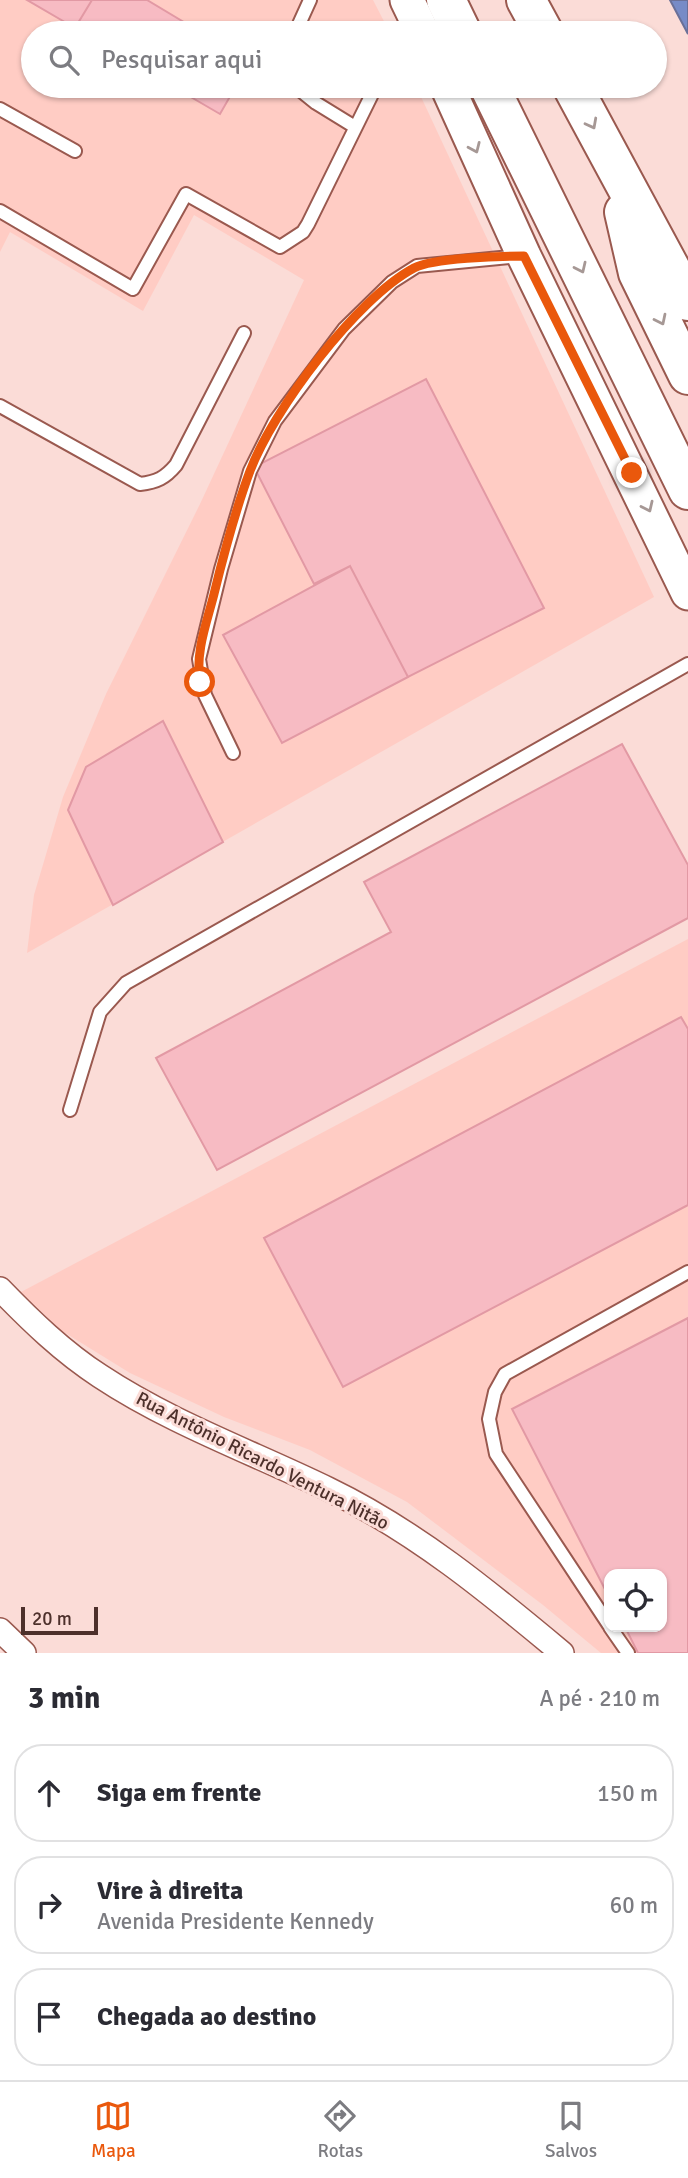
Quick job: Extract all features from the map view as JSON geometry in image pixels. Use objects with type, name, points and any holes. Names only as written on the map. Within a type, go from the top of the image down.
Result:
[{"type":"highway","points":[[446,0],[457,21]]},
{"type":"highway","points":[[526,0],[537,21]]},
{"type":"highway","points":[[495,98],[688,490]]},
{"type":"highway","points":[[578,98],[688,301]]},
{"type":"highway","points":[[612,162],[638,273],[688,375]]},
{"type":"main road","points":[[407,0],[417,21]]},
{"type":"main road","points":[[452,98],[524,256],[688,593]]},
{"type":"street","name":"Rua Antônio Ricardo Ventura Nitão","points":[[0,1289],[41,1330],[101,1377],[233,1447],[329,1489],[381,1518],[442,1556],[562,1653]]},
{"type":"street","points":[[0,1630],[24,1653]]},
{"type":"lane","points":[[300,21],[310,0]]},
{"type":"lane","points":[[310,98],[355,127]]},
{"type":"lane","points":[[0,211],[133,289],[186,194],[279,247],[296,237],[308,224],[370,98]]},
{"type":"lane","points":[[0,109],[75,150]]},
{"type":"lane","points":[[233,753],[200,682],[199,659],[220,569],[250,471],[275,421],[344,329],[392,282],[416,266],[524,256]]},
{"type":"lane","points":[[0,406],[140,484],[153,482],[166,477],[176,465],[244,332]]},
{"type":"lane","points":[[70,1110],[100,1012],[109,998],[126,983],[688,663]]},
{"type":"lane","points":[[604,1617],[496,1454],[489,1419],[495,1392],[505,1374],[688,1272]]},
{"type":"lane","points":[[614,1632],[628,1653]]},
{"type":"shaded area","points":[[0,0],[373,0],[384,21],[21,21],[21,98],[422,98],[654,597],[27,953],[34,895],[63,797],[106,694],[200,504],[304,280],[194,215],[143,311],[10,232],[0,252]]},
{"type":"shaded area","points":[[688,939],[688,1653],[601,1653],[543,1605],[407,1502],[310,1450],[224,1417],[130,1373],[62,1331],[21,1292]]},
{"type":"water","points":[[670,0],[688,0],[688,34]]},
{"type":"building","points":[[27,0],[92,0],[79,21],[63,21]]},
{"type":"building","points":[[92,0],[147,0],[182,21],[79,21]]},
{"type":"building","points":[[193,98],[229,98],[220,114]]},
{"type":"building","points":[[426,379],[544,608],[408,677],[350,566],[314,584],[254,467]]},
{"type":"building","points":[[350,566],[408,677],[282,743],[223,635]]},
{"type":"building","points":[[163,721],[223,842],[113,905],[68,810],[86,767]]},
{"type":"building","points":[[622,744],[688,865],[688,918],[217,1170],[156,1058],[391,932],[364,882]]},
{"type":"building","points":[[681,1017],[688,1029],[688,1205],[343,1387],[264,1238]]},
{"type":"building","points":[[688,1318],[688,1653],[638,1653],[628,1632],[667,1632],[667,1569],[604,1569],[604,1587],[512,1409]]},
{"type":"route","points":[[200,682],[199,659],[220,569],[250,471],[265,439],[275,421],[344,329],[371,299],[416,266],[495,256],[524,256],[632,473]]}]
